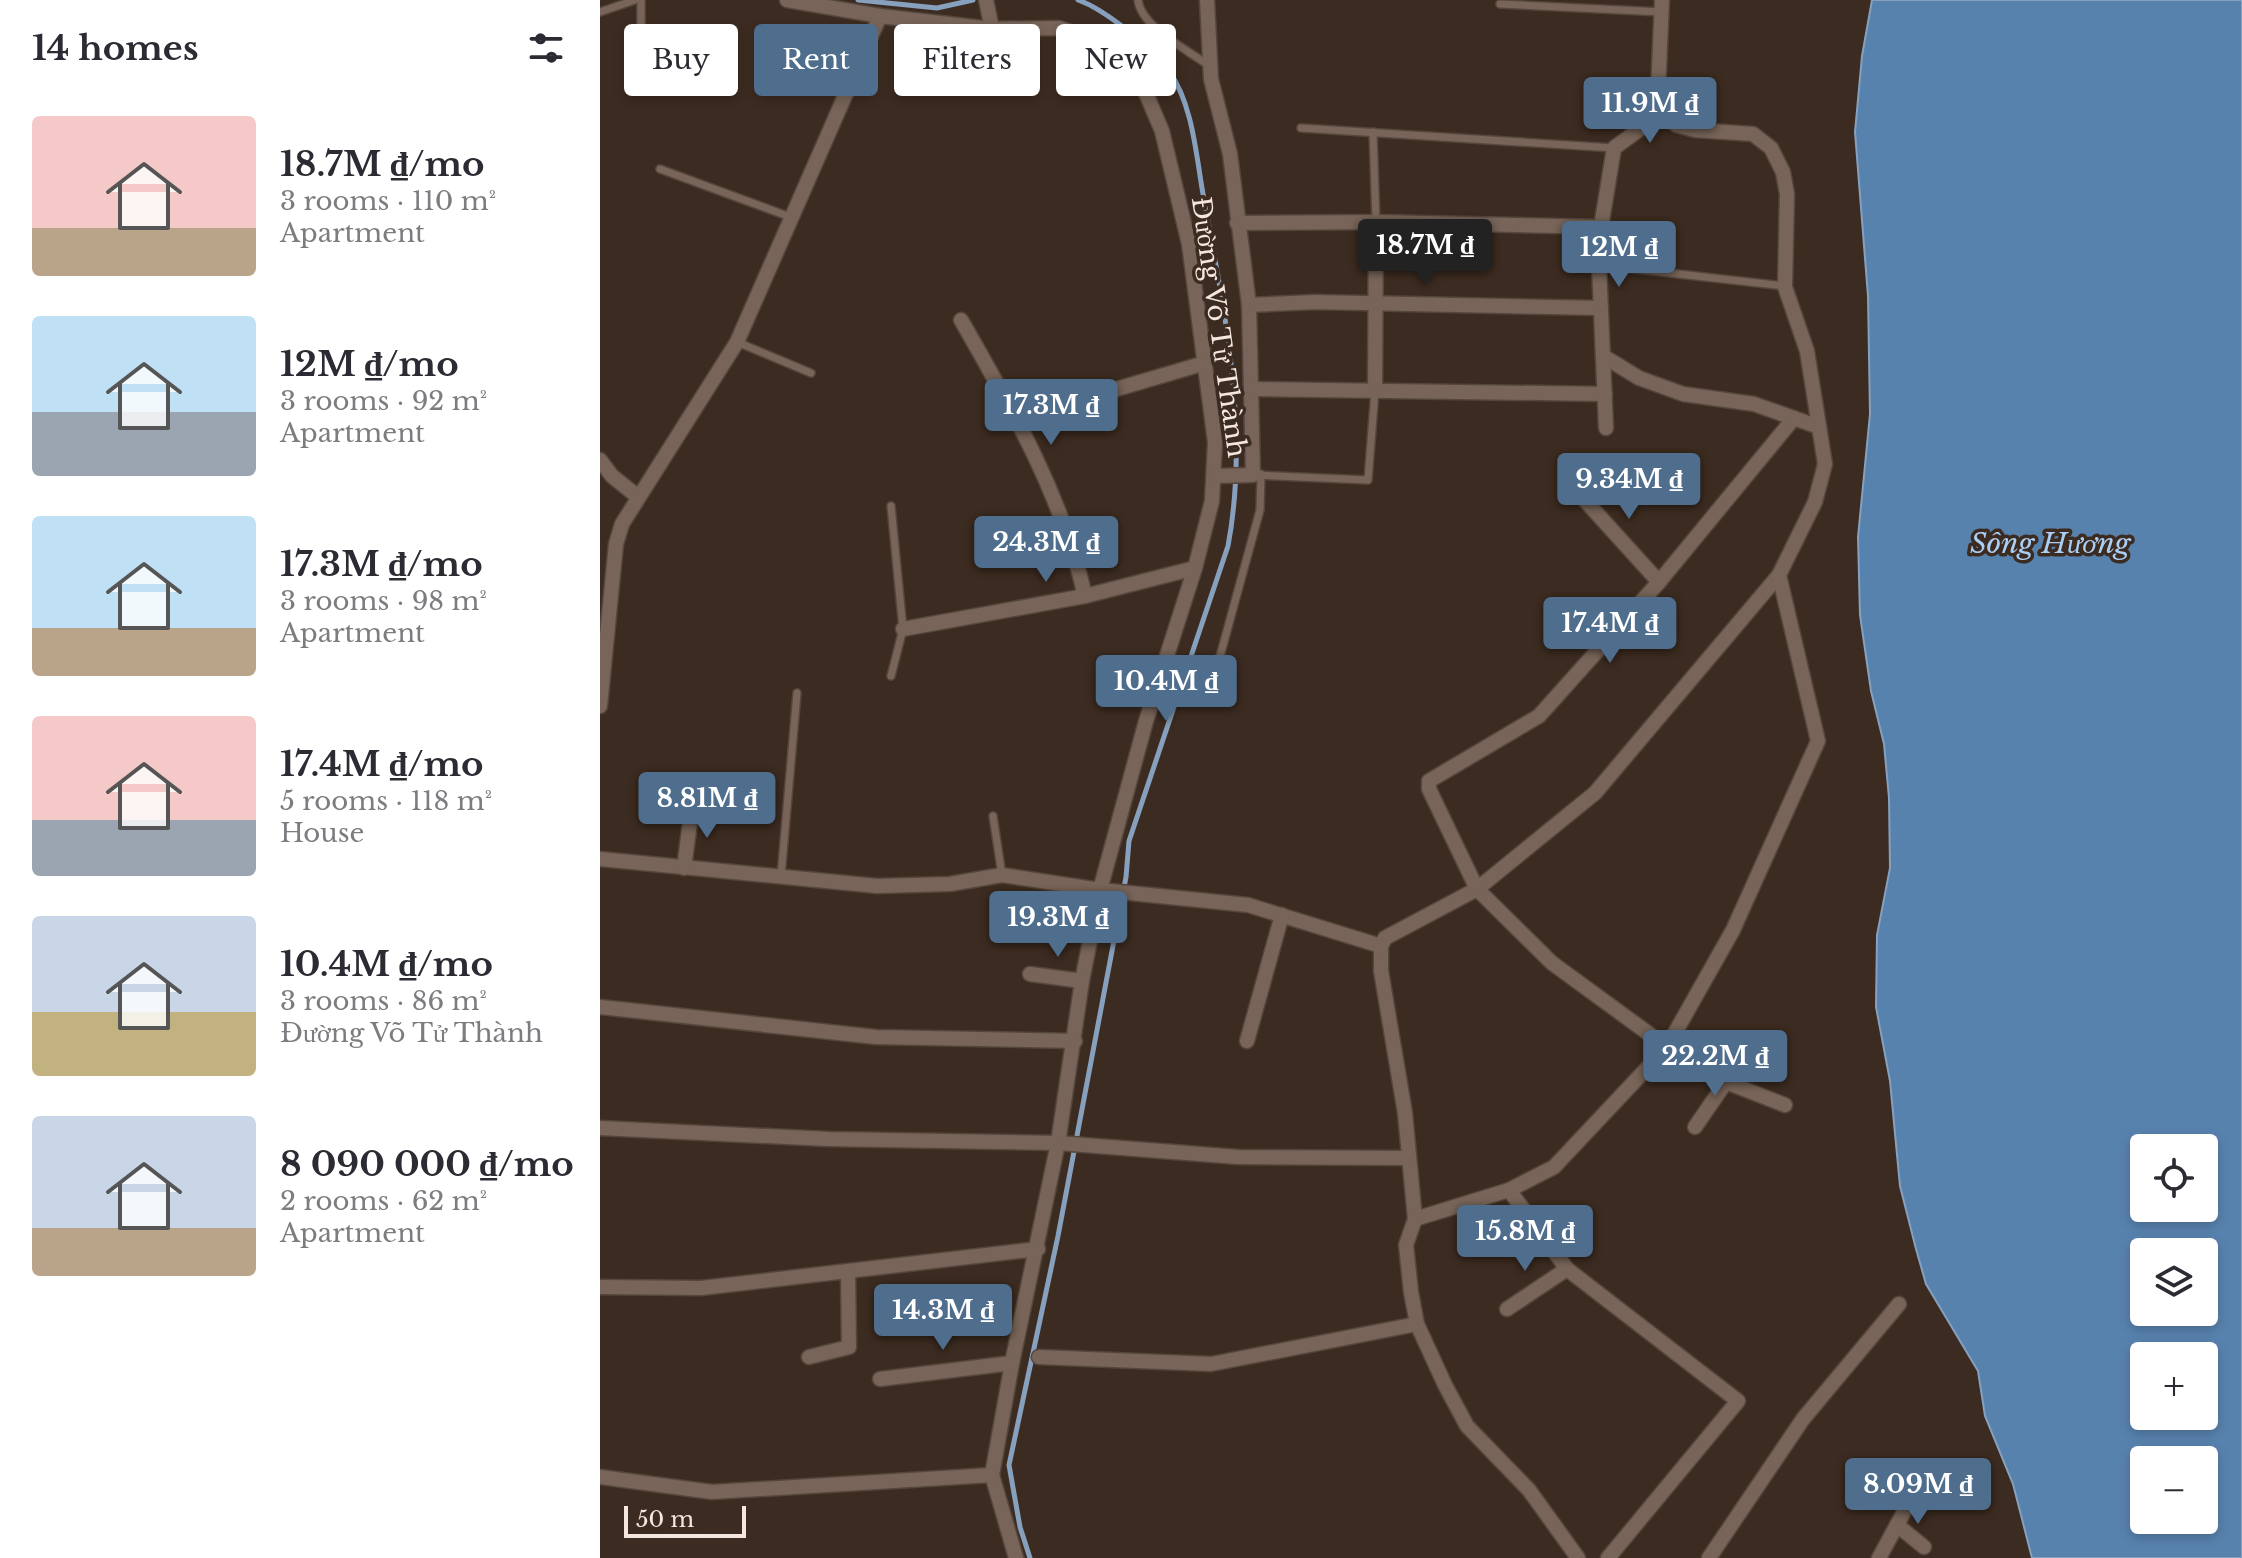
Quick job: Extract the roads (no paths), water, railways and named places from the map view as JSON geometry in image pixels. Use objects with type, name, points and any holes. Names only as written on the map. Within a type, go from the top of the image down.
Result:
[{"type":"street","name":"Đường Võ Tử Thành","points":[[787,0],[949,24]]},
{"type":"street","points":[[1207,0],[1210,66],[1230,154],[1249,305],[1257,474],[1215,476]]},
{"type":"street","points":[[1578,1558],[1529,1490],[1467,1426],[1417,1324],[1406,1245],[1415,1219],[1405,1113],[1381,971],[1381,946],[1385,938],[1477,889],[1595,793],[1779,575],[1821,487],[1825,464],[1807,351],[1785,287],[1787,194],[1783,172],[1771,148],[1753,134],[1676,125],[1663,112],[1658,92],[1662,6]]},
{"type":"street","points":[[600,706],[616,544],[622,524],[737,342],[880,16]]},
{"type":"street","name":"Đường Võ Tử Thành","points":[[1016,1558],[992,1475],[1012,1363],[1061,1144],[1082,981],[1146,721],[1195,568],[1215,476],[1215,442],[1189,244],[1162,131],[1142,84],[1124,59],[1098,41],[1059,28],[1040,28]]},
{"type":"street","points":[[1606,428],[1599,265],[1601,227],[1614,148],[1663,112]]},
{"type":"street","points":[[1237,223],[1376,222],[1601,227]]},
{"type":"street","points":[[1375,389],[1376,222]]},
{"type":"street","points":[[1249,305],[1315,302],[1601,308]]},
{"type":"street","points":[[961,320],[1018,418],[1072,541],[1085,596]]},
{"type":"street","points":[[1603,356],[1639,378],[1683,394],[1754,404],[1819,427]]},
{"type":"street","points":[[1018,418],[1205,363]]},
{"type":"street","points":[[1253,389],[1605,394]]},
{"type":"street","points":[[1785,1105],[1726,1082],[1667,1047],[1552,963],[1477,889],[1429,789],[1429,781],[1434,775],[1539,716],[1659,582],[1794,418]]},
{"type":"street","points":[[600,460],[612,476],[637,496]]},
{"type":"street","points":[[1572,486],[1659,582]]},
{"type":"street","points":[[903,629],[1085,596],[1195,568]]},
{"type":"street","points":[[1415,1219],[1509,1190],[1554,1167],[1667,1047],[1733,930],[1818,741],[1779,575]]},
{"type":"street","points":[[684,868],[692,807]]},
{"type":"street","points":[[600,859],[877,886],[950,884],[1002,875],[1248,905],[1381,946]]},
{"type":"street","points":[[1247,1041],[1282,915]]},
{"type":"street","points":[[1030,974],[1082,981]]},
{"type":"street","points":[[600,1007],[876,1037],[1075,1041]]},
{"type":"street","points":[[1695,1127],[1726,1082]]},
{"type":"street","points":[[600,1128],[828,1139],[1061,1144],[1238,1157],[1408,1158]]},
{"type":"street","points":[[1509,1190],[1567,1269],[1738,1401],[1608,1558]]},
{"type":"street","points":[[600,1287],[701,1288],[1038,1249]]},
{"type":"street","points":[[1507,1309],[1567,1269]]},
{"type":"street","points":[[809,1357],[849,1347],[848,1271]]},
{"type":"street","points":[[1709,1558],[1803,1419],[1899,1304]]},
{"type":"street","points":[[1039,1357],[1211,1364],[1417,1324]]},
{"type":"street","points":[[880,1379],[1012,1363]]},
{"type":"street","points":[[600,1477],[712,1492],[992,1475]]},
{"type":"street","points":[[1879,1558],[1924,1475]]},
{"type":"street","points":[[1897,1525],[1924,1547]]},
{"type":"lane","points":[[600,12],[638,0],[639,24]]},
{"type":"lane","points":[[1138,0],[1138,6],[1155,26],[1210,66]]},
{"type":"lane","points":[[1500,4],[1662,6]]},
{"type":"lane","points":[[1301,128],[1614,148]]},
{"type":"lane","points":[[1373,132],[1376,222]]},
{"type":"lane","points":[[660,169],[793,218]]},
{"type":"lane","points":[[1599,265],[1785,287]]},
{"type":"lane","points":[[737,342],[811,373]]},
{"type":"lane","points":[[1219,660],[1260,510],[1257,474],[1368,480],[1375,389]]},
{"type":"lane","points":[[891,506],[903,629],[891,676]]},
{"type":"lane","points":[[781,878],[797,693]]},
{"type":"lane","points":[[993,816],[1002,875]]},
{"type":"water","name":"Sông Hương","points":[[1872,0],[2242,0],[2242,1558],[2032,1558],[2013,1484],[1985,1416],[1978,1371],[1926,1284],[1916,1249],[1900,1186],[1890,1081],[1876,1007],[1877,935],[1890,868],[1889,798],[1884,744],[1871,691],[1860,615],[1858,537],[1870,414],[1868,296],[1855,132],[1862,56]]},
{"type":"waterway","points":[[858,0],[937,8],[973,0]]},
{"type":"waterway","points":[[1030,1558],[1020,1527],[1009,1465],[1058,1236],[1126,877],[1129,841],[1228,546],[1236,458],[1232,369],[1226,325],[1195,147],[1183,99],[1169,71],[1152,51],[1114,20],[1078,0]]}]
